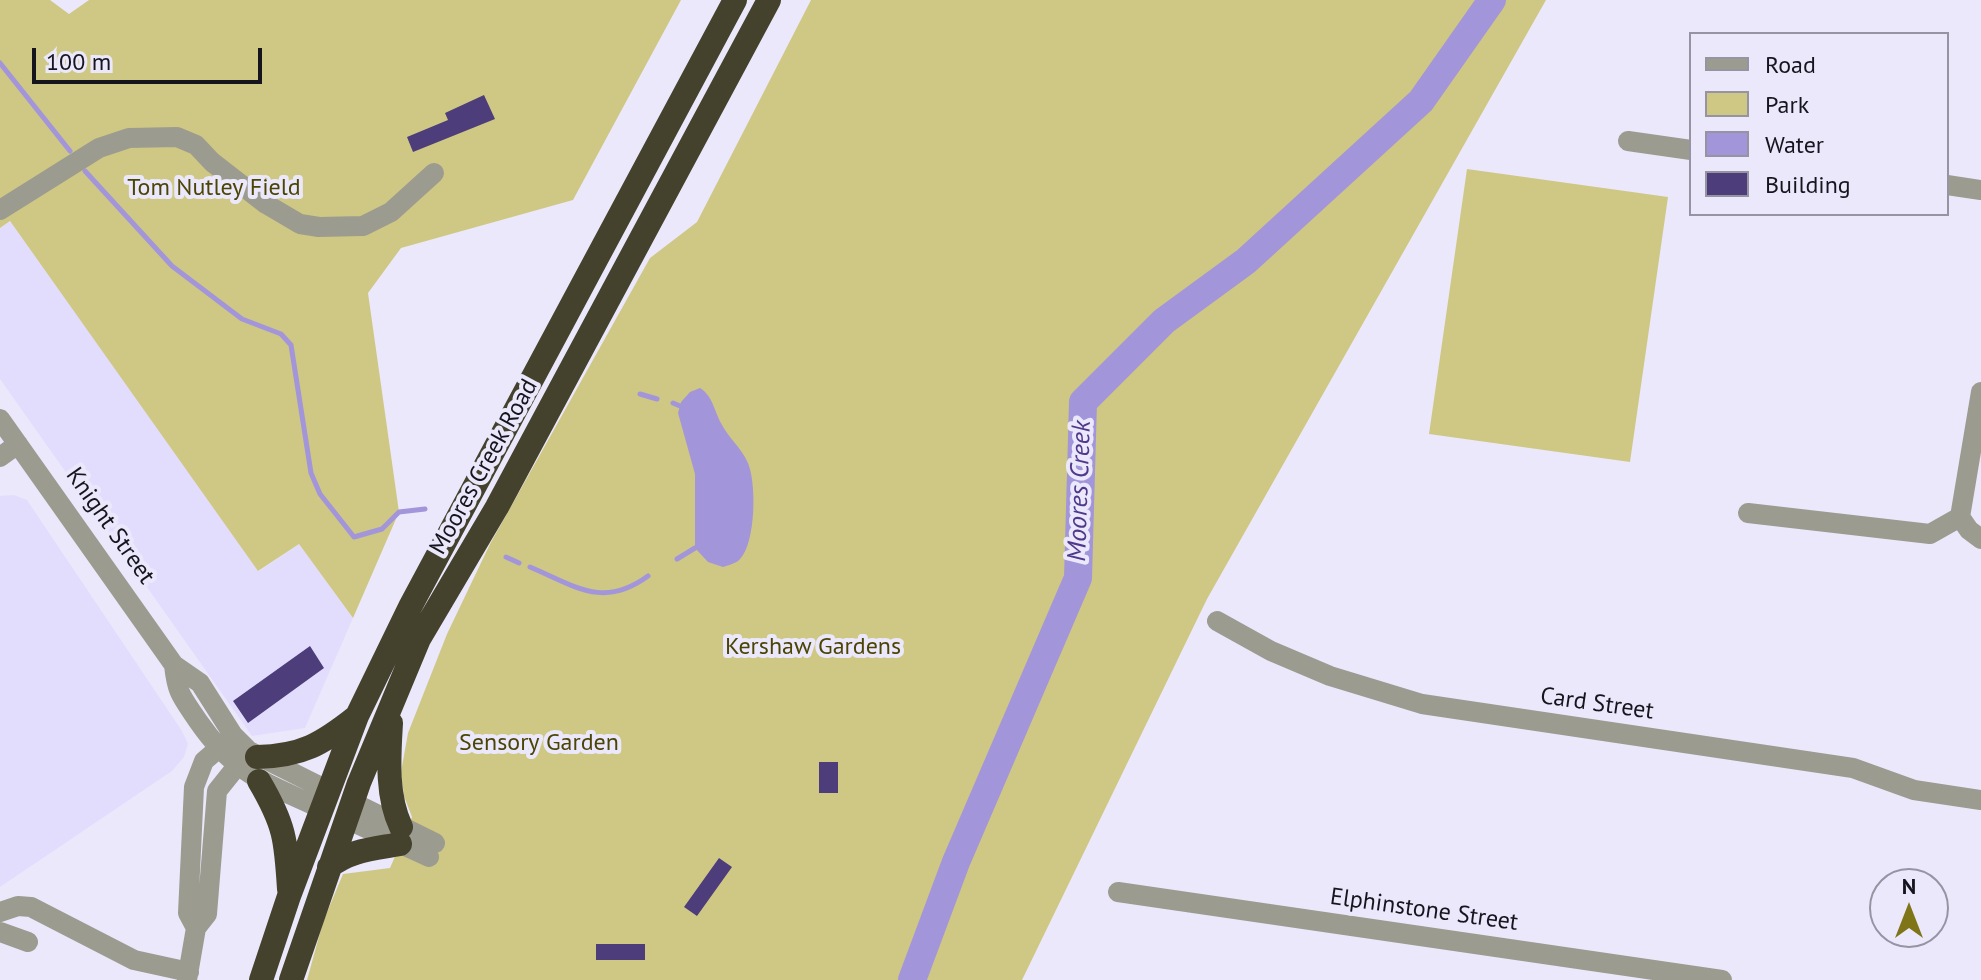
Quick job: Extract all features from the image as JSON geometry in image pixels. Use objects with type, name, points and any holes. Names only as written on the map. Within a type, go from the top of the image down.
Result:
[{"type":"highway","name":"Moores Creek Road","points":[[261,980],[357,716],[410,607],[735,0]]},
{"type":"highway","name":"Moores Creek Road","points":[[291,980],[349,810],[419,639],[497,507],[769,0]]},
{"type":"highway","points":[[329,867],[343,856],[401,835],[391,791],[392,704]]},
{"type":"highway","points":[[289,896],[285,837],[280,820],[250,764],[303,752],[357,716]]},
{"type":"highway","name":"Knight Street","points":[[326,800],[349,810]]},
{"type":"street","points":[[0,210],[99,148],[129,138],[177,137],[196,145],[212,162],[266,204],[300,224],[319,227],[363,226],[391,212],[434,173]]},
{"type":"street","points":[[1628,141],[1689,150]]},
{"type":"street","points":[[1949,185],[1981,190]]},
{"type":"street","points":[[1981,392],[1960,517],[1969,530],[1981,539]]},
{"type":"street","name":"Knight Street","points":[[0,419],[174,665],[200,683],[250,764]]},
{"type":"street","points":[[0,457],[18,444]]},
{"type":"street","points":[[1748,513],[1930,534],[1960,517]]},
{"type":"street","name":"Card Street","points":[[1217,621],[1271,651],[1330,676],[1422,704],[1853,768],[1914,790],[1981,800]]},
{"type":"street","name":"Knight Street","points":[[174,665],[176,689],[217,749],[326,800]]},
{"type":"street","points":[[196,928],[188,913],[194,787],[204,761],[233,735]]},
{"type":"street","points":[[0,912],[18,906],[31,907],[134,960],[188,976],[196,928],[207,914],[217,791],[250,764]]},
{"type":"street","points":[[349,810],[432,850]]},
{"type":"street","name":"Elphinstone Street","points":[[1118,892],[1629,973],[1722,980]]},
{"type":"street","points":[[0,932],[28,942]]},
{"type":"shaded area","points":[[10,221],[259,571],[299,544],[353,618],[305,728],[252,736],[0,379],[0,228]]},
{"type":"shaded area","points":[[14,495],[27,500],[188,744],[184,757],[172,771],[0,887],[0,496]]},
{"type":"green space","name":"Tom Nutley Field","points":[[0,0],[50,0],[69,14],[89,0],[681,0],[573,200],[401,248],[368,293],[399,512],[353,618],[299,544],[258,571],[10,221],[0,228]]},
{"type":"green space","name":"Kershaw Gardens","points":[[811,0],[1546,0],[1207,599],[1022,980],[307,980],[323,922],[343,874],[390,868],[412,817],[404,796],[401,772],[408,733],[447,634],[490,544],[650,258],[697,222]]},
{"type":"green space","points":[[1467,169],[1668,197],[1630,462],[1429,434]]},
{"type":"water","points":[[700,388],[708,395],[725,430],[744,456],[752,482],[753,511],[749,540],[739,560],[723,567],[708,562],[695,548],[695,474],[678,413],[681,402],[690,392]]},
{"type":"building","points":[[484,95],[495,119],[413,152],[407,137],[448,120],[445,113]]},
{"type":"building","points":[[310,646],[324,668],[248,723],[233,701]]},
{"type":"building","points":[[819,762],[838,762],[838,793],[819,793]]},
{"type":"building","points":[[719,858],[732,867],[697,916],[684,907]]},
{"type":"building","points":[[596,944],[645,944],[645,960],[596,960]]},
{"type":"waterway","name":"Moores Creek","points":[[912,980],[956,862],[1078,578],[1083,402],[1164,321],[1246,261],[1421,101],[1492,0]]},
{"type":"waterway","points":[[0,63],[70,151]]},
{"type":"waterway","points":[[85,171],[172,266],[242,319],[281,334],[291,345],[311,473],[320,494],[354,537],[382,529],[399,512],[425,509]]},
{"type":"waterway","points":[[640,394],[657,399]]},
{"type":"waterway","points":[[673,403],[680,406]]},
{"type":"waterway","points":[[677,559],[695,548]]},
{"type":"waterway","points":[[506,557],[519,563]]},
{"type":"waterway","points":[[530,567],[575,587],[603,593],[632,586],[648,576]]},
{"type":"park label","name":"Sensory Garden","points":[[539,743]]}]
